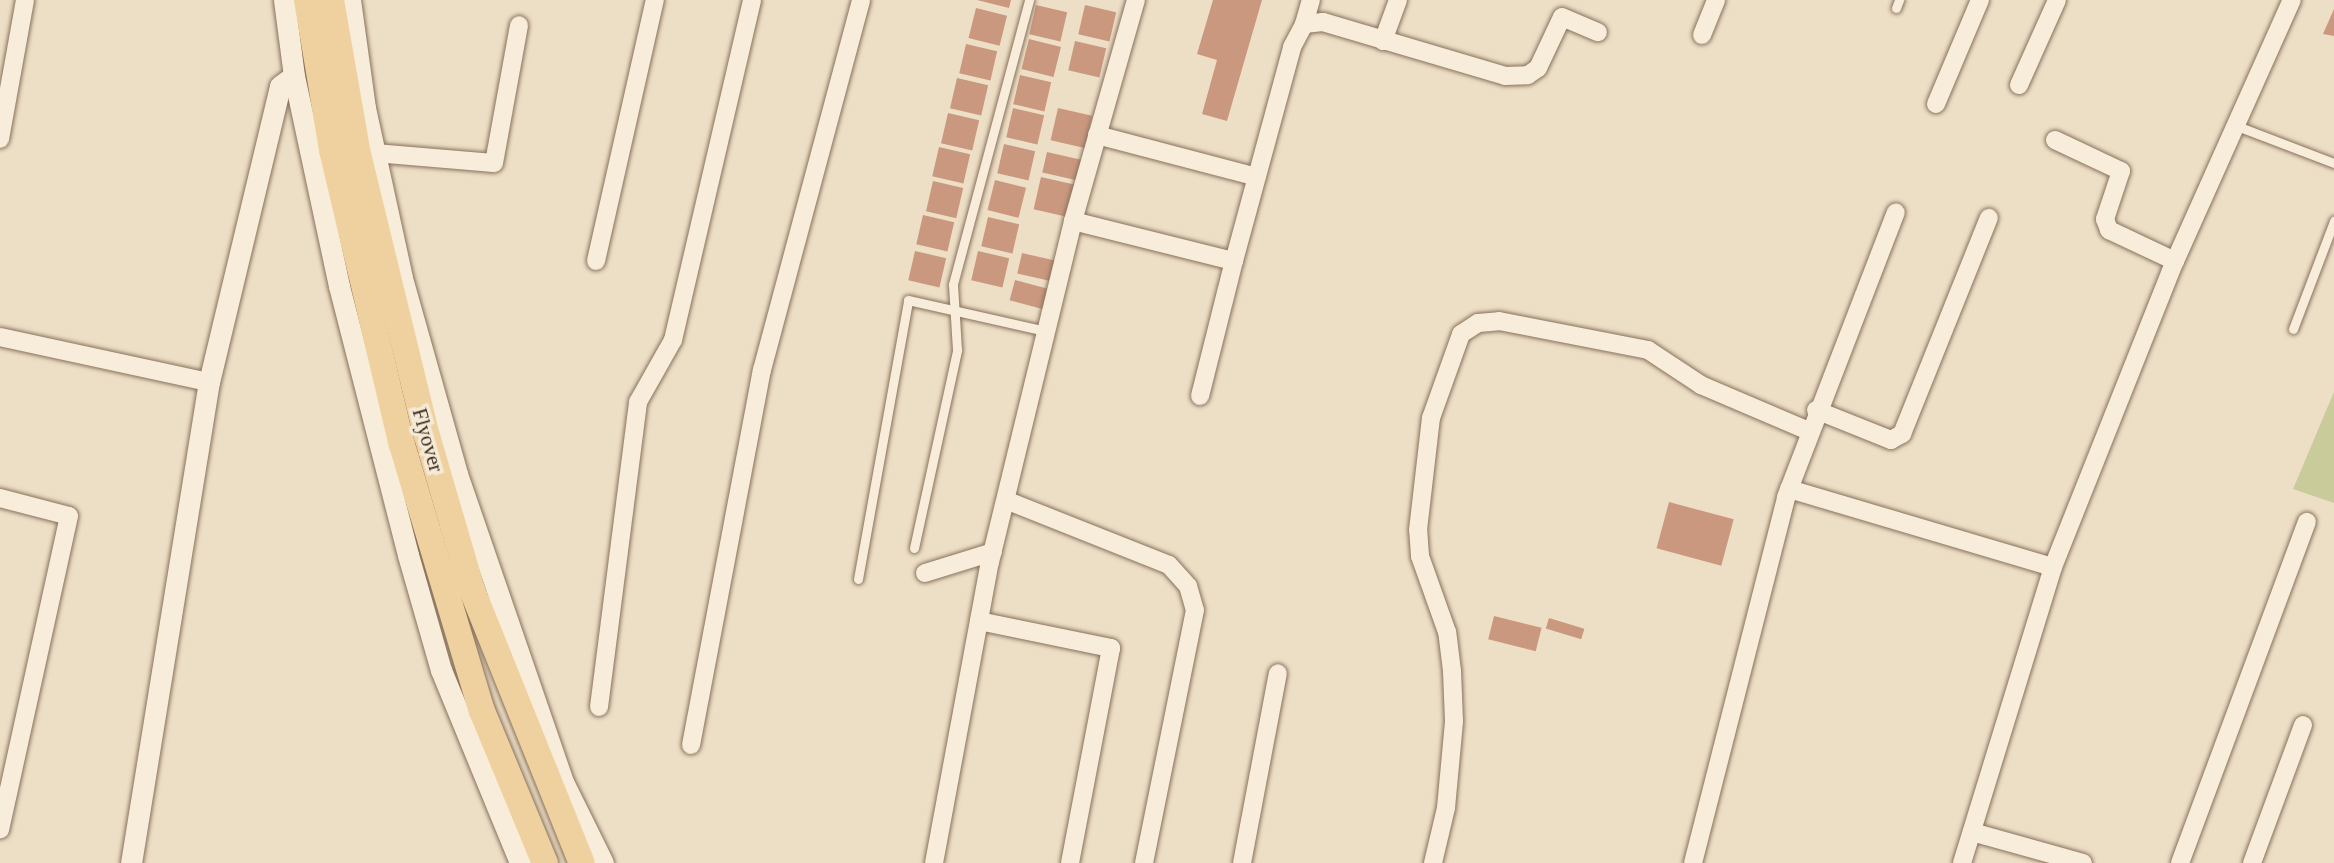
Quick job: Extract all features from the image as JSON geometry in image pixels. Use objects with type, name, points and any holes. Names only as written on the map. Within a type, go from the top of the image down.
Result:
[{"type":"main road","name":"Flyover","points":[[307,0],[332,150],[402,445],[482,710],[545,863]]},
{"type":"main road","name":"Flyover","points":[[331,0],[358,154],[427,436],[472,590],[582,863]]},
{"type":"street","points":[[0,139],[25,0]]},
{"type":"street","points":[[284,0],[294,76],[339,286],[430,632],[520,863]]},
{"type":"street","points":[[350,0],[375,153],[402,278],[457,474],[564,784],[603,863]]},
{"type":"street","points":[[596,261],[655,0]]},
{"type":"street","points":[[599,707],[638,402],[673,340],[752,0]]},
{"type":"street","points":[[691,745],[762,370],[861,0]]},
{"type":"street","points":[[934,863],[993,552],[1008,501],[1073,221],[1136,0]]},
{"type":"street","points":[[1200,396],[1292,47],[1304,24],[1311,0]]},
{"type":"street","points":[[1383,41],[1398,0]]},
{"type":"street","points":[[1702,35],[1716,0]]},
{"type":"street","points":[[1936,104],[1980,0]]},
{"type":"street","points":[[2018,85],[2057,0]]},
{"type":"street","points":[[1962,863],[2053,567],[2175,261],[2292,0]]},
{"type":"street","points":[[1304,24],[1323,22],[1477,71],[1528,75],[1538,68],[1562,17],[1598,32]]},
{"type":"street","points":[[375,153],[494,163],[519,25]]},
{"type":"street","points":[[131,863],[209,382],[280,86],[294,76]]},
{"type":"street","points":[[1097,135],[1257,177]]},
{"type":"street","points":[[2054,140],[2121,171],[2105,226],[2175,261]]},
{"type":"street","points":[[1693,863],[1789,489],[1816,410],[1896,212]]},
{"type":"street","points":[[1816,410],[1891,440],[1902,435],[1989,218]]},
{"type":"street","points":[[1073,221],[1234,261]]},
{"type":"street","points":[[1433,863],[1446,808],[1453,709],[1447,632],[1420,556],[1418,530],[1431,418],[1461,334],[1478,323],[1499,321],[1648,351],[1701,386],[1809,430]]},
{"type":"street","points":[[0,337],[209,382]]},
{"type":"street","points":[[1789,489],[2053,567]]},
{"type":"street","points":[[0,498],[69,516],[0,829]]},
{"type":"street","points":[[1008,501],[1170,565],[1188,586],[1195,610],[1144,863]]},
{"type":"street","points":[[2180,863],[2307,522]]},
{"type":"street","points":[[925,573],[993,552]]},
{"type":"street","points":[[979,621],[1111,648],[1070,863]]},
{"type":"street","points":[[1242,863],[1278,673]]},
{"type":"street","points":[[2252,863],[2303,725]]},
{"type":"street","points":[[1972,832],[2083,863]]},
{"type":"lane","points":[[914,548],[957,350],[953,284],[1029,0]]},
{"type":"lane","points":[[2237,126],[2334,163]]},
{"type":"lane","points":[[2293,329],[2334,221]]},
{"type":"lane","points":[[858,579],[908,300],[954,308],[1048,331]]},
{"type":"green space","points":[[2334,392],[2334,503],[2293,489]]},
{"type":"building","points":[[977,0],[1011,0],[1009,8]]},
{"type":"building","points":[[1213,0],[1262,0],[1227,121],[1202,114],[1217,60],[1197,54]]},
{"type":"building","points":[[1036,5],[1067,12],[1060,41],[1029,34]]},
{"type":"building","points":[[1085,5],[1116,12],[1109,41],[1078,34]]},
{"type":"building","points":[[976,8],[1007,16],[1000,46],[969,38]]},
{"type":"building","points":[[2334,9],[2334,36],[2323,34]]},
{"type":"building","points":[[1029,39],[1061,47],[1054,77],[1022,69]]},
{"type":"building","points":[[1075,41],[1106,48],[1099,77],[1068,70]]},
{"type":"building","points":[[966,44],[997,51],[990,80],[959,73]]},
{"type":"building","points":[[1020,75],[1051,82],[1044,111],[1013,104]]},
{"type":"building","points":[[957,78],[988,85],[981,115],[950,108]]},
{"type":"building","points":[[1013,108],[1044,115],[1037,144],[1006,137]]},
{"type":"building","points":[[1058,108],[1092,116],[1085,148],[1051,140]]},
{"type":"building","points":[[948,113],[979,120],[972,150],[941,143]]},
{"type":"building","points":[[1004,144],[1035,151],[1028,180],[997,173]]},
{"type":"building","points":[[939,147],[970,154],[963,183],[932,176]]},
{"type":"building","points":[[1047,152],[1081,160],[1076,180],[1042,172]]},
{"type":"building","points":[[1041,177],[1075,185],[1068,217],[1034,209]]},
{"type":"building","points":[[995,180],[1026,188],[1019,218],[988,210]]},
{"type":"building","points":[[933,181],[963,188],[956,218],[926,211]]},
{"type":"building","points":[[923,215],[954,222],[947,251],[916,244]]},
{"type":"building","points":[[988,217],[1019,224],[1012,253],[981,246]]},
{"type":"building","points":[[915,251],[946,258],[939,287],[908,280]]},
{"type":"building","points":[[978,251],[1009,258],[1002,287],[971,280]]},
{"type":"building","points":[[1022,253],[1056,261],[1051,281],[1017,273]]},
{"type":"building","points":[[1015,280],[1048,289],[1042,309],[1010,300]]},
{"type":"building","points":[[1669,502],[1734,519],[1721,566],[1657,548]]},
{"type":"building","points":[[1494,616],[1542,628],[1536,651],[1488,639]]},
{"type":"building","points":[[1549,618],[1584,629],[1581,639],[1546,629]]}]
